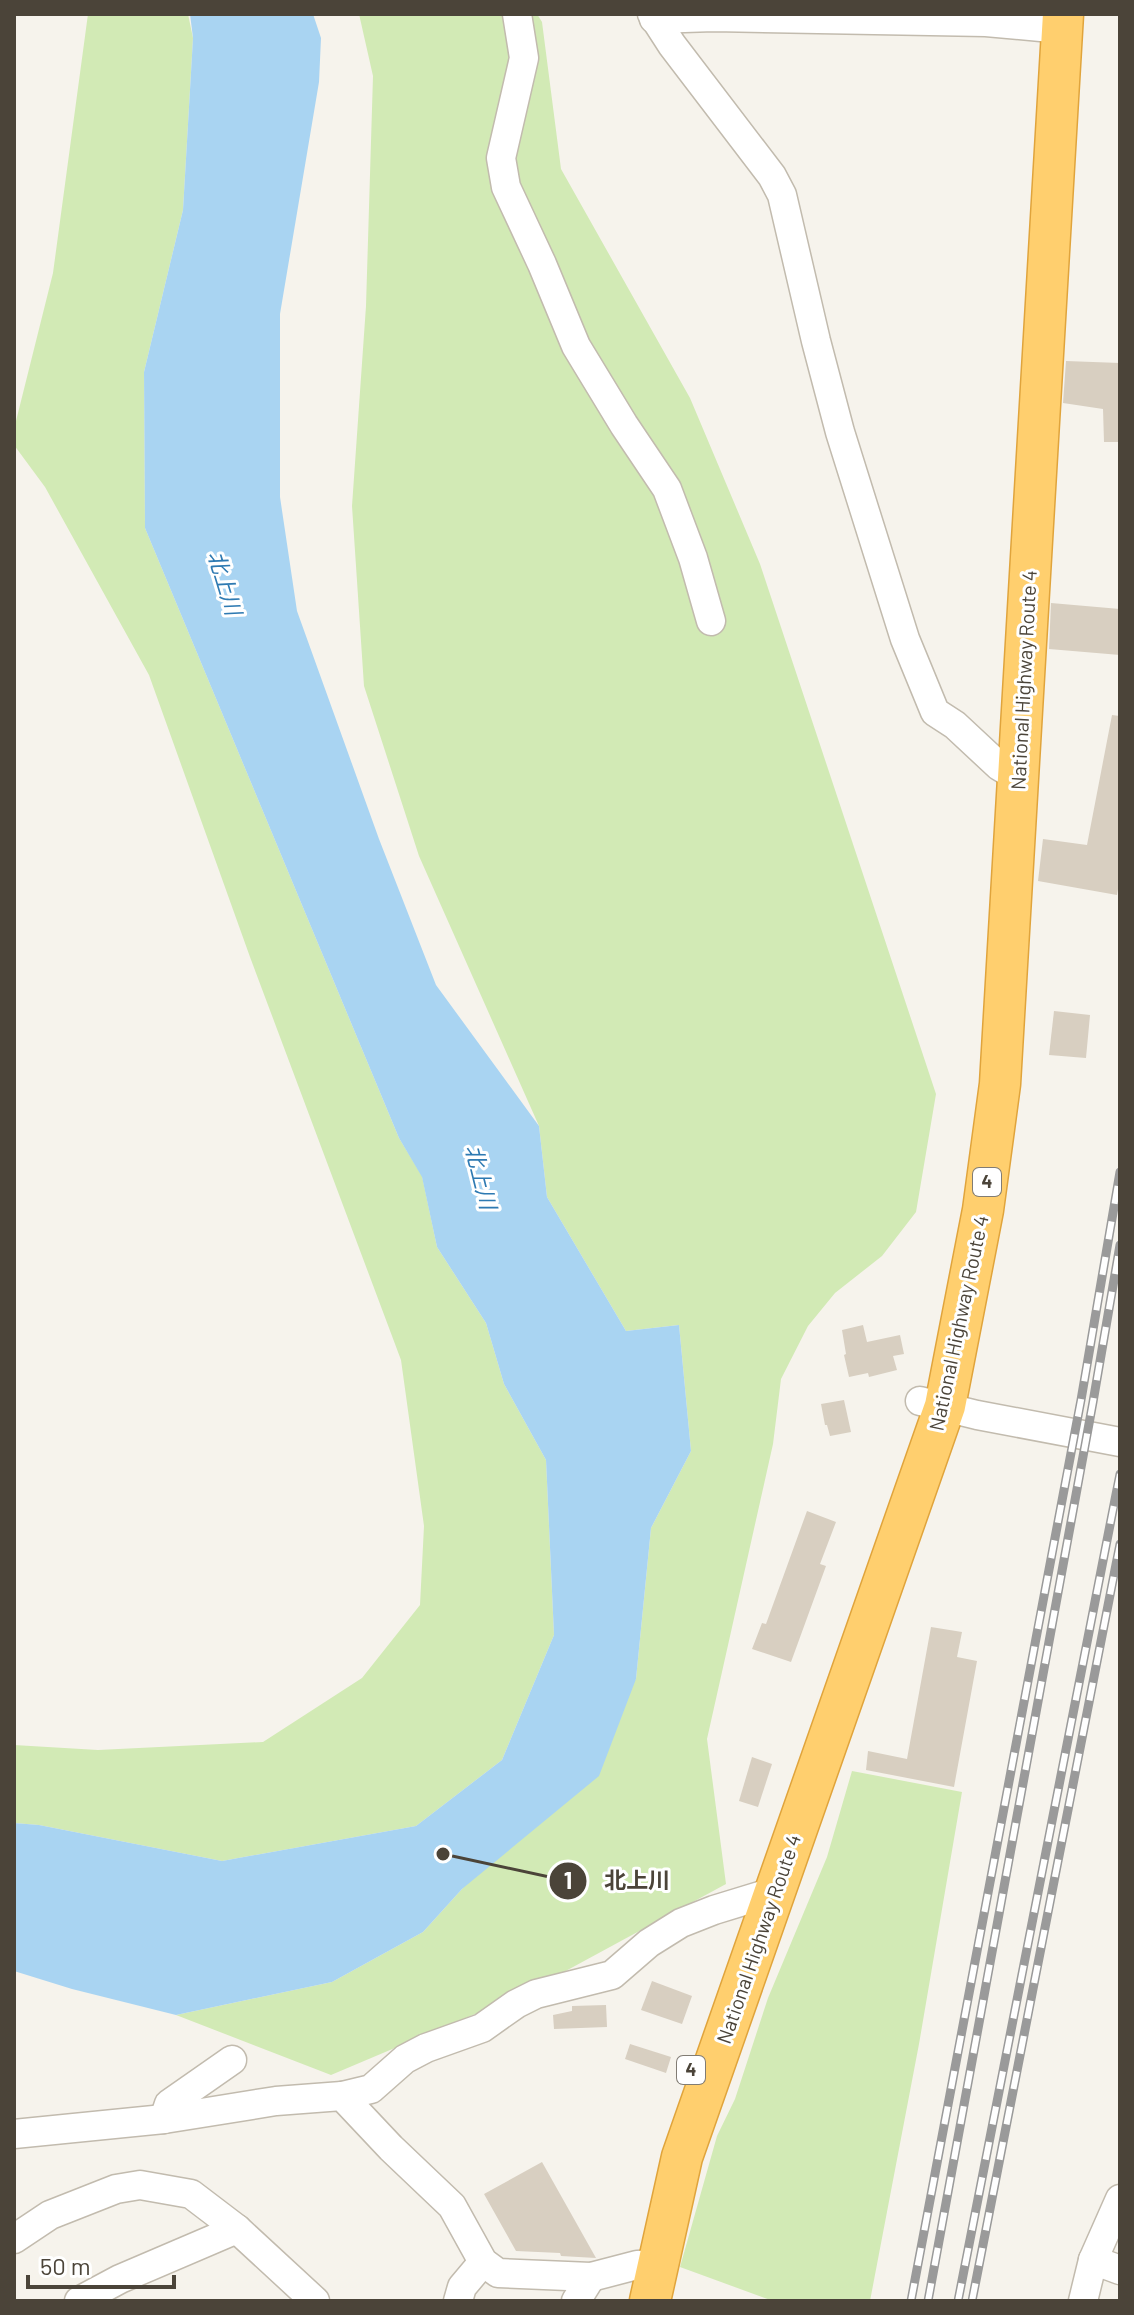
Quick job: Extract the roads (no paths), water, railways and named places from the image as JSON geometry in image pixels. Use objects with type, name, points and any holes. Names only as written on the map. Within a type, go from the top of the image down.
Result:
[{"type":"highway","name":"National Highway Route 4","points":[[644,2283],[763,1895],[933,1404],[983,1210],[1000,1084],[1009,772],[1049,21]]},
{"type":"street","points":[[517,14],[524,58],[501,158],[506,187],[576,346],[667,489],[693,558],[711,621]]},
{"type":"street","points":[[653,16],[1049,21]]},
{"type":"street","points":[[653,16],[772,176],[782,195],[840,432],[905,639],[935,712],[955,725],[1009,772]]},
{"type":"street","points":[[933,1404],[1120,1442]]},
{"type":"street","points":[[14,2134],[164,2119],[276,2101],[342,2096],[371,2089],[405,2059],[426,2048],[482,2028],[536,1994],[612,1975],[649,1943],[681,1923],[763,1895]]},
{"type":"street","points":[[164,2119],[169,2104],[232,2060]]},
{"type":"street","points":[[342,2096],[452,2206],[483,2262],[498,2273],[644,2283]]},
{"type":"street","points":[[14,2239],[50,2215],[116,2189],[140,2185],[191,2194],[237,2229],[315,2301]]},
{"type":"street","points":[[1083,2301],[1093,2260],[1120,2199]]},
{"type":"street","points":[[79,2301],[120,2279],[237,2229]]},
{"type":"street","points":[[1093,2260],[1120,2270]]},
{"type":"street","points":[[458,2301],[462,2287],[483,2262]]},
{"type":"street","points":[[576,2301],[591,2277]]},
{"type":"water","points":[[190,14],[313,14],[321,38],[319,82],[280,314],[280,497],[297,611],[379,839],[436,985],[539,1126],[547,1197],[626,1331],[679,1325],[691,1451],[651,1528],[636,1679],[599,1776],[462,1889],[423,1932],[332,1982],[176,2015],[14,1971],[14,1823],[39,1825],[222,1861],[416,1826],[502,1760],[554,1635],[546,1460],[504,1384],[486,1323],[437,1247],[422,1177],[399,1138],[145,528],[144,372],[183,210],[193,38]]},
{"type":"railway","points":[[911,2301],[1081,1400],[1120,1172]]},
{"type":"railway","points":[[928,2301],[1120,1245]]},
{"type":"railway","points":[[958,2301],[1120,1474]]},
{"type":"railway","points":[[972,2301],[1120,1544]]},
{"type":"place","name":"北上川","points":[[443,1854]]}]
